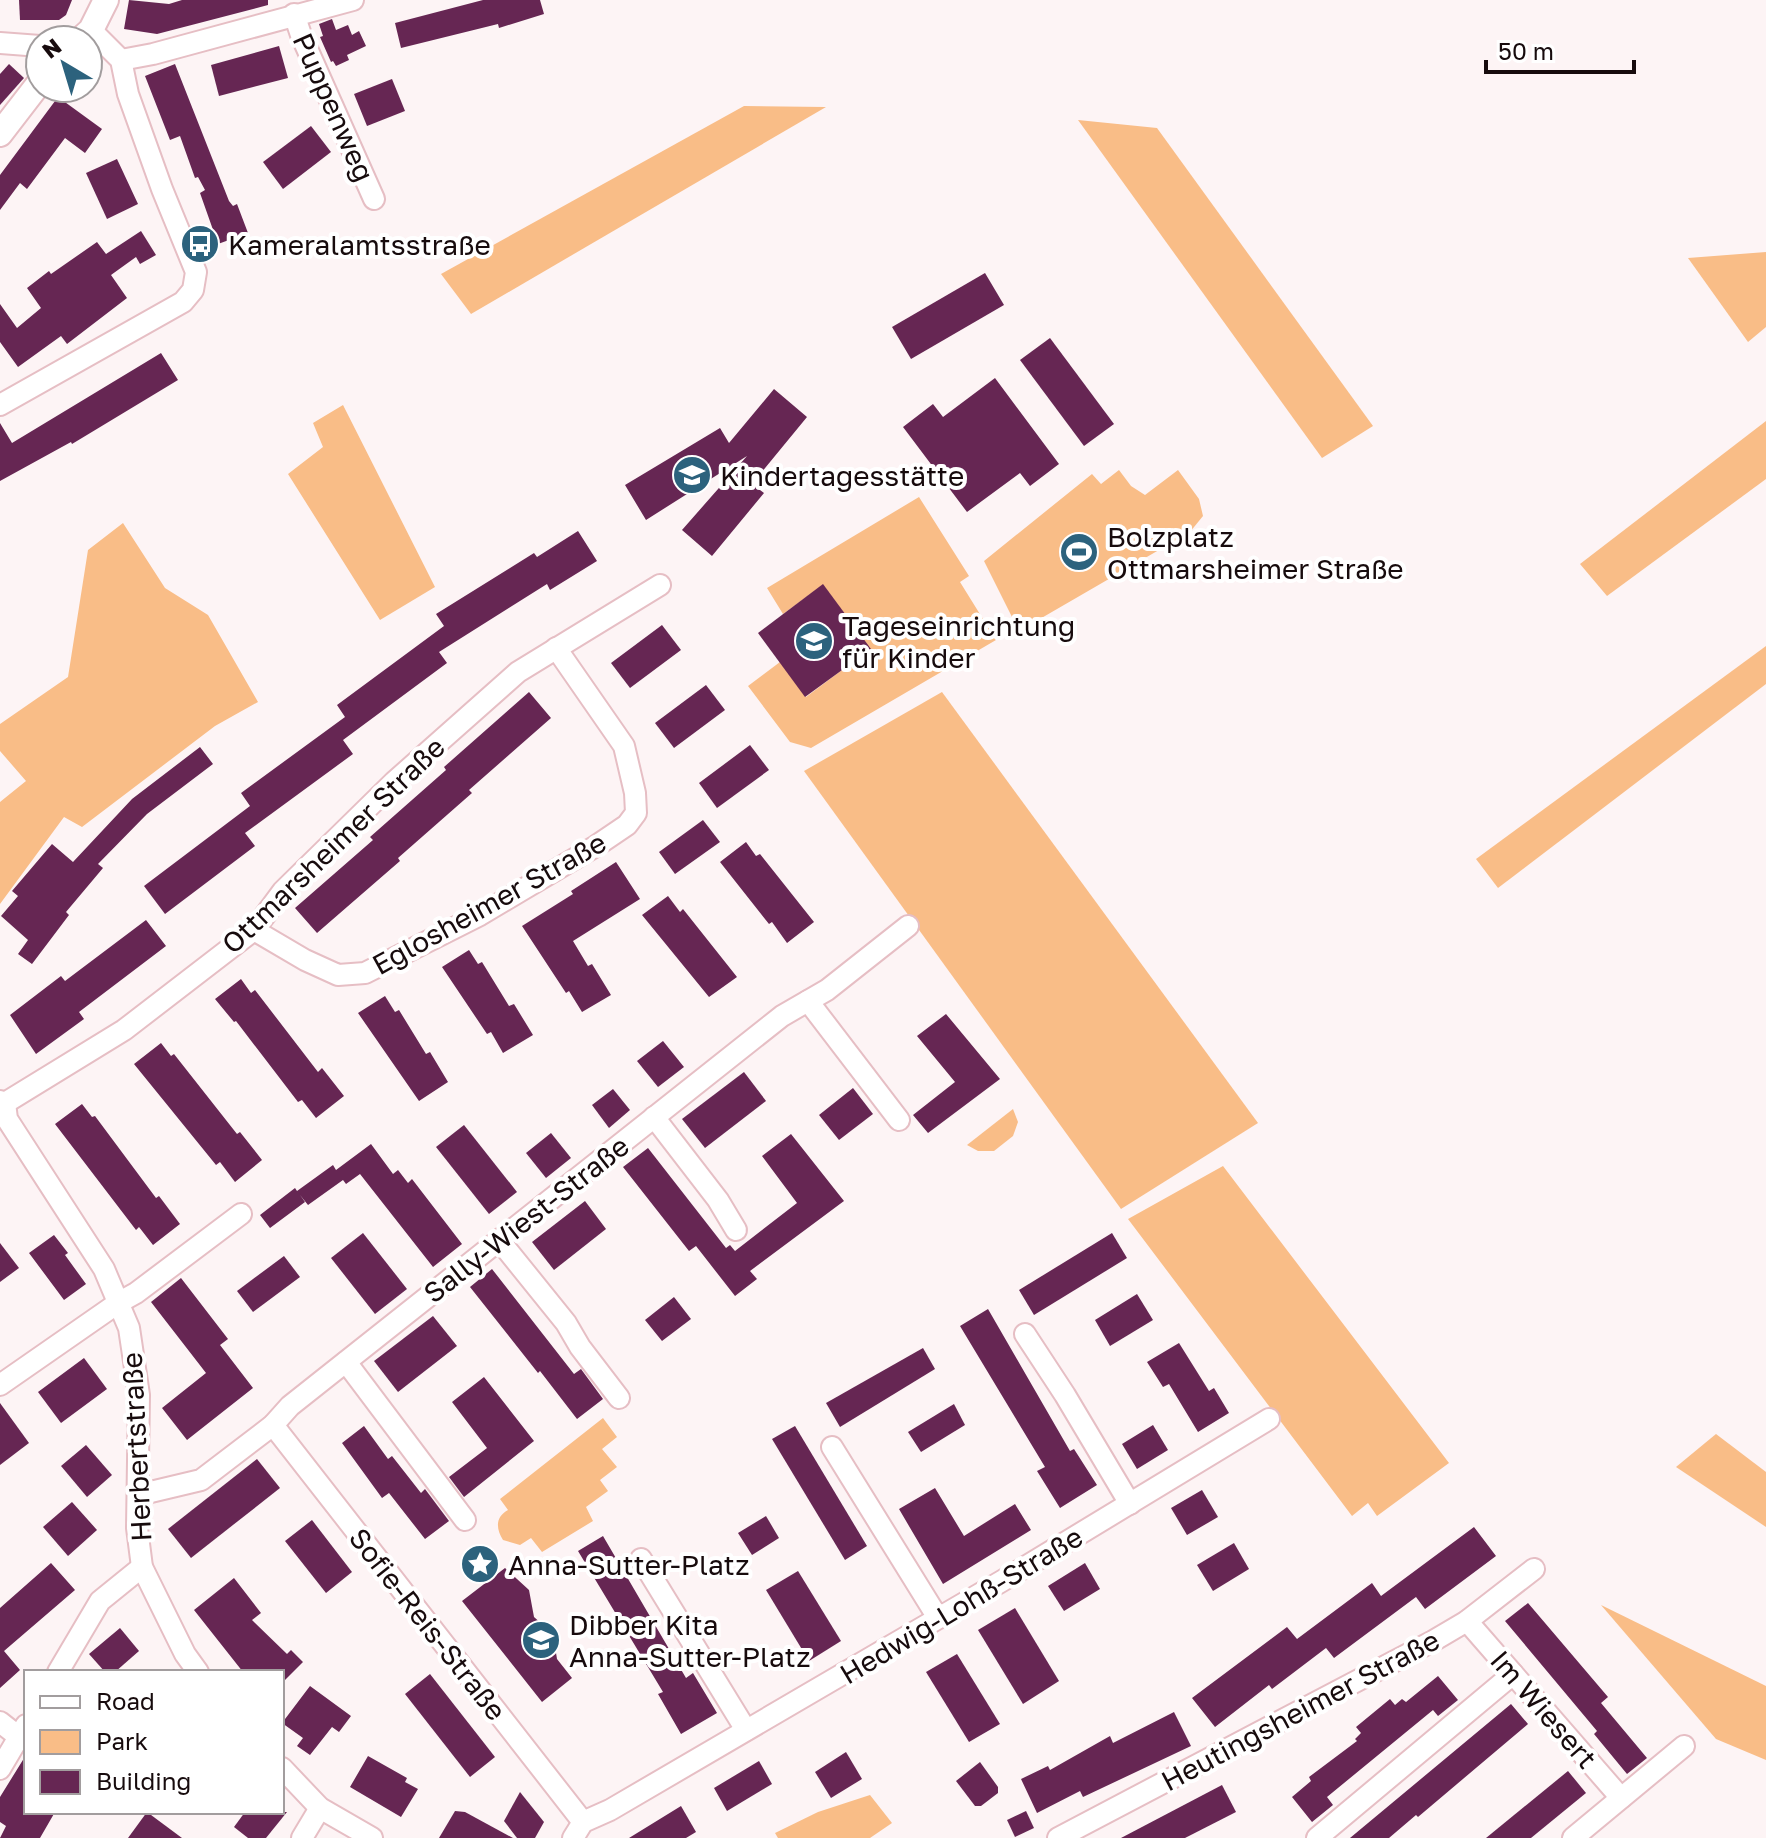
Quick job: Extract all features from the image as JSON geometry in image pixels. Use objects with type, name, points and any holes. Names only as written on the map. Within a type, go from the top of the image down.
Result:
[{"type":"street","points":[[92,24],[106,0]]},
{"type":"street","points":[[121,60],[353,0]]},
{"type":"street","name":"Puppenweg","points":[[294,14],[374,199]]},
{"type":"street","points":[[0,43],[24,45]]},
{"type":"street","points":[[0,405],[183,302],[193,290],[196,272],[128,94],[121,60],[104,48]]},
{"type":"street","points":[[0,134],[24,103]]},
{"type":"street","name":"Ottmarsheimer Straße","points":[[2,1102],[124,1030],[254,930],[283,891],[394,782],[518,672],[660,585]]},
{"type":"street","name":"Eglosheimer Straße","points":[[254,930],[338,975],[365,973],[480,915],[627,825],[636,813],[624,746],[556,648]]},
{"type":"street","name":"Sally-Wiest-Straße","points":[[138,1495],[201,1480],[782,1016],[827,990],[908,926]]},
{"type":"street","points":[[808,1001],[899,1120]]},
{"type":"street","name":"Herbertstraße","points":[[2,1102],[7,1119],[104,1269],[129,1328],[139,1395],[137,1528],[142,1567],[185,1654],[197,1670]]},
{"type":"street","points":[[654,1117],[718,1200],[736,1230]]},
{"type":"street","points":[[0,1385],[136,1293],[241,1214]]},
{"type":"street","points":[[499,1240],[566,1323],[580,1347],[619,1398]]},
{"type":"street","points":[[1025,1334],[1130,1504]]},
{"type":"street","points":[[346,1362],[465,1520]]},
{"type":"street","name":"Hedwig-Lohß-Straße","points":[[578,1830],[1269,1419]]},
{"type":"street","name":"Sofie-Reis-Straße","points":[[273,1425],[578,1830]]},
{"type":"street","points":[[832,1447],[938,1618]]},
{"type":"street","points":[[641,1559],[746,1730]]},
{"type":"street","points":[[59,1670],[100,1601],[142,1567]]},
{"type":"street","name":"Heutingsheimer Straße","points":[[1058,1838],[1354,1684],[1467,1621],[1534,1569]]},
{"type":"street","name":"Im Wiesert","points":[[1467,1621],[1621,1798]]},
{"type":"street","points":[[1317,1838],[1513,1674]]},
{"type":"street","points":[[0,1722],[22,1731],[0,1769]]},
{"type":"street","points":[[1573,1838],[1684,1746]]},
{"type":"street","points":[[284,1770],[320,1808],[372,1838]]},
{"type":"street","points":[[302,1838],[320,1808]]},
{"type":"green space","points":[[744,106],[826,107],[471,314],[441,274]]},
{"type":"green space","points":[[1078,120],[1157,128],[1373,426],[1322,458]]},
{"type":"green space","points":[[1766,252],[1766,327],[1748,342],[1688,258]]},
{"type":"green space","points":[[343,405],[435,587],[380,620],[288,474],[323,447],[313,423]]},
{"type":"green space","points":[[1766,421],[1766,479],[1607,596],[1580,564]]},
{"type":"green space","points":[[1119,470],[1131,486],[1145,495],[1178,470],[1199,499],[1203,516],[1190,532],[1026,627],[1015,623],[984,561],[1092,474],[1101,484]]},
{"type":"green space","points":[[919,497],[969,576],[960,582],[996,640],[811,748],[790,742],[748,686],[780,662],[806,697],[870,649],[823,585],[783,614],[767,588]]},
{"type":"green space","points":[[123,523],[165,588],[208,615],[258,702],[215,726],[82,827],[64,817],[0,904],[0,802],[26,781],[0,751],[0,724],[68,677],[88,550]]},
{"type":"green space","points":[[1766,646],[1766,684],[1498,888],[1476,859]]},
{"type":"green space","points":[[942,692],[1258,1123],[1121,1209],[804,771]]},
{"type":"green space","points":[[1013,1109],[1018,1122],[1013,1136],[994,1151],[978,1151],[967,1145]]},
{"type":"green space","points":[[1223,1166],[1449,1463],[1377,1516],[1368,1503],[1352,1516],[1128,1219]]},
{"type":"green space","points":[[603,1418],[617,1437],[602,1449],[617,1467],[600,1480],[608,1491],[586,1507],[593,1521],[542,1552],[531,1538],[520,1545],[503,1540],[498,1524],[508,1510],[500,1499]]},
{"type":"green space","points":[[1716,1434],[1766,1472],[1766,1527],[1676,1467]]},
{"type":"green space","points":[[1601,1605],[1766,1686],[1766,1760],[1716,1739]]},
{"type":"green space","points":[[870,1795],[892,1823],[870,1838],[778,1838],[775,1833],[818,1812]]},
{"type":"building","points":[[19,0],[72,0],[66,15],[59,20],[20,20]]},
{"type":"building","points":[[129,0],[169,4],[182,0],[268,0],[268,5],[157,34],[124,29]]},
{"type":"building","points":[[483,0],[540,0],[544,14],[499,28],[498,24],[401,48],[395,23]]},
{"type":"building","points":[[332,19],[336,30],[348,25],[352,35],[359,31],[366,46],[347,55],[349,60],[336,66],[331,62],[320,37],[323,36],[319,24]]},
{"type":"building","points":[[279,46],[288,78],[219,96],[211,65]]},
{"type":"building","points":[[9,64],[24,78],[0,105],[0,74]]},
{"type":"building","points":[[175,64],[229,201],[233,206],[237,204],[248,233],[218,244],[200,193],[205,190],[198,177],[195,178],[180,136],[170,140],[145,76]]},
{"type":"building","points":[[392,79],[405,111],[367,126],[354,94]]},
{"type":"building","points":[[53,104],[68,104],[102,129],[85,153],[65,138],[27,189],[20,183],[0,210],[0,175]]},
{"type":"building","points":[[311,126],[331,152],[283,189],[263,162]]},
{"type":"building","points":[[117,159],[138,204],[107,219],[86,173]]},
{"type":"building","points":[[141,231],[156,255],[140,264],[136,257],[111,275],[127,298],[67,344],[61,336],[18,367],[0,342],[0,304],[17,328],[41,308],[27,288],[97,242],[106,254]]},
{"type":"building","points":[[985,273],[1004,305],[911,359],[892,327]]},
{"type":"building","points":[[1050,338],[1114,424],[1084,446],[1020,360]]},
{"type":"building","points":[[161,353],[178,380],[72,444],[0,481],[0,423],[12,443]]},
{"type":"building","points":[[995,378],[1059,464],[1030,486],[1020,473],[967,512],[903,427],[933,404],[943,417]]},
{"type":"building","name":"Kindertagesstätte","points":[[774,389],[807,417],[752,484],[764,493],[712,556],[682,530],[747,456],[646,520],[625,485],[720,428],[729,443]]},
{"type":"building","points":[[578,531],[597,561],[550,590],[547,584],[439,652],[447,663],[343,740],[353,754],[245,833],[255,846],[165,914],[144,886],[250,806],[241,793],[345,717],[337,705],[444,626],[436,614],[534,553],[537,557]]},
{"type":"building","name":"Tageseinrichtung für Kinder","points":[[823,584],[871,649],[805,697],[758,633]]},
{"type":"building","points":[[662,625],[681,650],[630,688],[611,663]]},
{"type":"building","points":[[706,685],[725,710],[674,748],[655,723]]},
{"type":"building","points":[[529,692],[551,718],[469,790],[472,793],[398,858],[400,861],[317,933],[295,908],[373,840],[370,837]]},
{"type":"building","points":[[750,745],[769,770],[717,808],[699,783]]},
{"type":"building","points":[[200,747],[213,764],[147,814],[98,864],[103,868],[66,912],[69,915],[32,964],[18,954],[28,940],[1,916],[18,896],[12,891],[52,844],[73,862],[132,799]]},
{"type":"building","points":[[703,820],[720,842],[675,874],[659,852]]},
{"type":"building","points":[[746,842],[756,856],[760,854],[814,922],[787,943],[720,862]]},
{"type":"building","points":[[616,862],[640,899],[573,941],[611,995],[582,1012],[522,926]]},
{"type":"building","points":[[668,896],[680,912],[683,909],[737,977],[709,997],[642,915]]},
{"type":"building","points":[[146,920],[166,946],[79,1012],[84,1019],[36,1054],[10,1015],[61,976],[65,981]]},
{"type":"building","points":[[469,950],[478,964],[482,962],[509,1006],[514,1004],[533,1035],[503,1053],[442,967]]},
{"type":"building","points":[[241,979],[251,993],[255,990],[318,1072],[322,1068],[344,1096],[316,1118],[302,1100],[298,1102],[236,1021],[215,999]]},
{"type":"building","points":[[385,996],[395,1012],[399,1010],[426,1054],[430,1052],[448,1082],[419,1101],[358,1013]]},
{"type":"building","points":[[946,1014],[1000,1079],[928,1133],[913,1115],[955,1082],[917,1036]]},
{"type":"building","points":[[663,1041],[684,1067],[658,1087],[637,1061]]},
{"type":"building","points":[[161,1043],[171,1056],[174,1054],[237,1134],[240,1132],[262,1160],[235,1182],[220,1162],[216,1165],[134,1064]]},
{"type":"building","points":[[744,1072],[766,1101],[705,1148],[682,1119]]},
{"type":"building","points":[[853,1088],[873,1114],[839,1140],[819,1115]]},
{"type":"building","points":[[613,1089],[630,1110],[609,1128],[592,1105]]},
{"type":"building","points":[[82,1104],[92,1117],[95,1116],[156,1198],[159,1196],[180,1224],[153,1245],[139,1227],[136,1230],[55,1124]]},
{"type":"building","points":[[464,1125],[517,1192],[489,1214],[436,1147]]},
{"type":"building","points":[[551,1133],[571,1158],[546,1178],[526,1153]]},
{"type":"building","points":[[791,1134],[844,1201],[750,1271],[757,1279],[735,1296],[696,1246],[689,1251],[623,1167],[648,1148],[726,1248],[730,1245],[735,1251],[797,1203],[762,1156]]},
{"type":"building","points":[[371,1144],[393,1174],[398,1170],[408,1183],[412,1179],[462,1244],[433,1267],[360,1174],[346,1184],[343,1180],[308,1205],[300,1195],[305,1202],[270,1228],[260,1215],[295,1188],[297,1191],[333,1165],[336,1170]]},
{"type":"building","points":[[585,1201],[606,1229],[554,1270],[532,1242]]},
{"type":"building","points":[[363,1233],[407,1289],[375,1314],[331,1258]]},
{"type":"building","points":[[1112,1233],[1127,1258],[1034,1315],[1019,1290]]},
{"type":"building","points":[[54,1235],[86,1284],[64,1300],[29,1253]]},
{"type":"building","points":[[0,1243],[19,1268],[0,1282]]},
{"type":"building","points":[[284,1256],[300,1277],[253,1312],[237,1291]]},
{"type":"building","points":[[492,1269],[574,1374],[581,1369],[603,1399],[577,1419],[470,1287]]},
{"type":"building","points":[[181,1278],[228,1339],[220,1345],[253,1388],[187,1440],[162,1408],[206,1373],[151,1302]]},
{"type":"building","points":[[1137,1294],[1153,1320],[1110,1346],[1095,1320]]},
{"type":"building","points":[[674,1297],[691,1319],[662,1341],[645,1320]]},
{"type":"building","points":[[988,1309],[1070,1451],[1074,1449],[1097,1485],[1060,1508],[1037,1471],[1045,1467],[960,1326]]},
{"type":"building","points":[[433,1316],[457,1346],[398,1392],[374,1361]]},
{"type":"building","points":[[1179,1343],[1209,1391],[1214,1388],[1229,1413],[1198,1432],[1169,1384],[1163,1387],[1147,1362]]},
{"type":"building","points":[[923,1348],[935,1369],[840,1427],[826,1403]]},
{"type":"building","points":[[84,1358],[107,1389],[61,1423],[38,1392]]},
{"type":"building","points":[[484,1377],[534,1441],[464,1497],[449,1477],[487,1448],[452,1402]]},
{"type":"building","points":[[0,1403],[29,1443],[0,1465]]},
{"type":"building","points":[[954,1404],[965,1425],[921,1452],[908,1432]]},
{"type":"building","points":[[1153,1425],[1168,1450],[1137,1469],[1122,1444]]},
{"type":"building","points":[[364,1426],[388,1459],[392,1456],[421,1493],[425,1489],[449,1521],[425,1539],[389,1493],[382,1498],[342,1443]]},
{"type":"building","points":[[795,1426],[867,1546],[845,1560],[772,1439]]},
{"type":"building","points":[[86,1445],[112,1475],[87,1497],[61,1466]]},
{"type":"building","points":[[257,1459],[280,1488],[191,1558],[168,1529]]},
{"type":"building","points":[[935,1488],[964,1536],[1015,1504],[1031,1530],[943,1584],[899,1509]]},
{"type":"building","points":[[1202,1490],[1218,1517],[1187,1535],[1171,1508]]},
{"type":"building","points":[[72,1502],[97,1530],[68,1556],[43,1527]]},
{"type":"building","points":[[766,1516],[779,1538],[752,1555],[738,1533]]},
{"type":"building","points":[[312,1520],[352,1572],[326,1593],[285,1541]]},
{"type":"building","points":[[1474,1527],[1496,1556],[1425,1609],[1416,1597],[1334,1658],[1326,1648],[1272,1689],[1269,1685],[1215,1727],[1192,1698],[1287,1627],[1297,1639],[1372,1583],[1381,1596]]},
{"type":"building","points":[[603,1536],[686,1678],[693,1673],[717,1713],[681,1734],[658,1694],[663,1692],[578,1551]]},
{"type":"building","points":[[1234,1543],[1249,1569],[1213,1591],[1197,1565]]},
{"type":"building","points":[[51,1563],[75,1590],[4,1651],[20,1670],[0,1688],[0,1608]]},
{"type":"building","points":[[1085,1563],[1100,1589],[1064,1611],[1048,1586]]},
{"type":"building","points":[[505,1568],[529,1590],[534,1617],[553,1634],[557,1659],[572,1678],[542,1702],[462,1601]]},
{"type":"building","points":[[798,1571],[841,1641],[809,1661],[766,1590]]},
{"type":"building","points":[[234,1578],[261,1613],[252,1620],[287,1654],[291,1650],[303,1662],[284,1681],[284,1670],[241,1670],[194,1610]]},
{"type":"building","points":[[1528,1603],[1608,1697],[1601,1703],[1647,1758],[1627,1774],[1594,1734],[1597,1731],[1505,1621]]},
{"type":"building","points":[[1015,1608],[1059,1681],[1023,1704],[978,1630]]},
{"type":"building","points":[[120,1628],[139,1651],[117,1670],[103,1670],[89,1654]]},
{"type":"building","points":[[957,1654],[1000,1724],[969,1742],[926,1672]]},
{"type":"building","points":[[430,1674],[495,1757],[470,1777],[405,1694]]},
{"type":"building","points":[[1438,1676],[1458,1700],[1438,1716],[1433,1710],[1327,1797],[1333,1805],[1312,1822],[1292,1797],[1311,1781],[1309,1777],[1357,1741],[1355,1739],[1361,1733],[1356,1727],[1390,1699],[1395,1705],[1402,1699],[1406,1702]]},
{"type":"building","points":[[310,1686],[351,1716],[339,1732],[332,1727],[310,1755],[297,1746],[303,1738],[284,1724]]},
{"type":"building","points":[[1511,1704],[1528,1724],[1418,1817],[1416,1815],[1389,1838],[1350,1838]]},
{"type":"building","points":[[1174,1712],[1191,1746],[1083,1797],[1080,1791],[1037,1813],[1021,1779],[1048,1766],[1050,1770],[1110,1736],[1113,1743]]},
{"type":"building","points":[[846,1752],[862,1779],[831,1798],[815,1772]]},
{"type":"building","points":[[368,1756],[407,1778],[405,1782],[418,1789],[401,1817],[350,1787]]},
{"type":"building","points":[[24,1758],[24,1814],[54,1814],[40,1838],[0,1838],[6,1826],[0,1822],[0,1797]]},
{"type":"building","points":[[759,1761],[772,1784],[727,1811],[714,1788]]},
{"type":"building","points":[[980,1762],[998,1787],[998,1793],[981,1806],[975,1806],[956,1781]]},
{"type":"building","points":[[1568,1771],[1586,1793],[1531,1838],[1486,1838]]},
{"type":"building","points":[[1222,1785],[1236,1812],[1185,1838],[1121,1838]]},
{"type":"building","points":[[520,1792],[544,1822],[535,1838],[517,1838],[504,1821]]},
{"type":"building","points":[[681,1806],[696,1832],[686,1838],[629,1838]]},
{"type":"building","points":[[455,1811],[465,1812],[513,1838],[439,1838]]},
{"type":"building","points":[[1026,1811],[1034,1828],[1015,1837],[1007,1820]]},
{"type":"building","points":[[287,1812],[266,1838],[248,1838],[234,1827],[244,1814]]},
{"type":"building","points":[[146,1814],[150,1814],[182,1838],[128,1838]]},
{"type":"place","name":"Kameralamtsstraße","points":[[200,244]]},
{"type":"place","name":"Kindertagesstätte","points":[[692,475]]},
{"type":"place","name":"Bolzplatz Ottmarsheimer Straße","points":[[1079,552]]},
{"type":"place","name":"Tageseinrichtung für Kinder","points":[[814,641]]},
{"type":"place","name":"Anna-Sutter-Platz","points":[[480,1564]]},
{"type":"place","name":"Dibber Kita Anna-Sutter-Platz","points":[[541,1640]]}]
